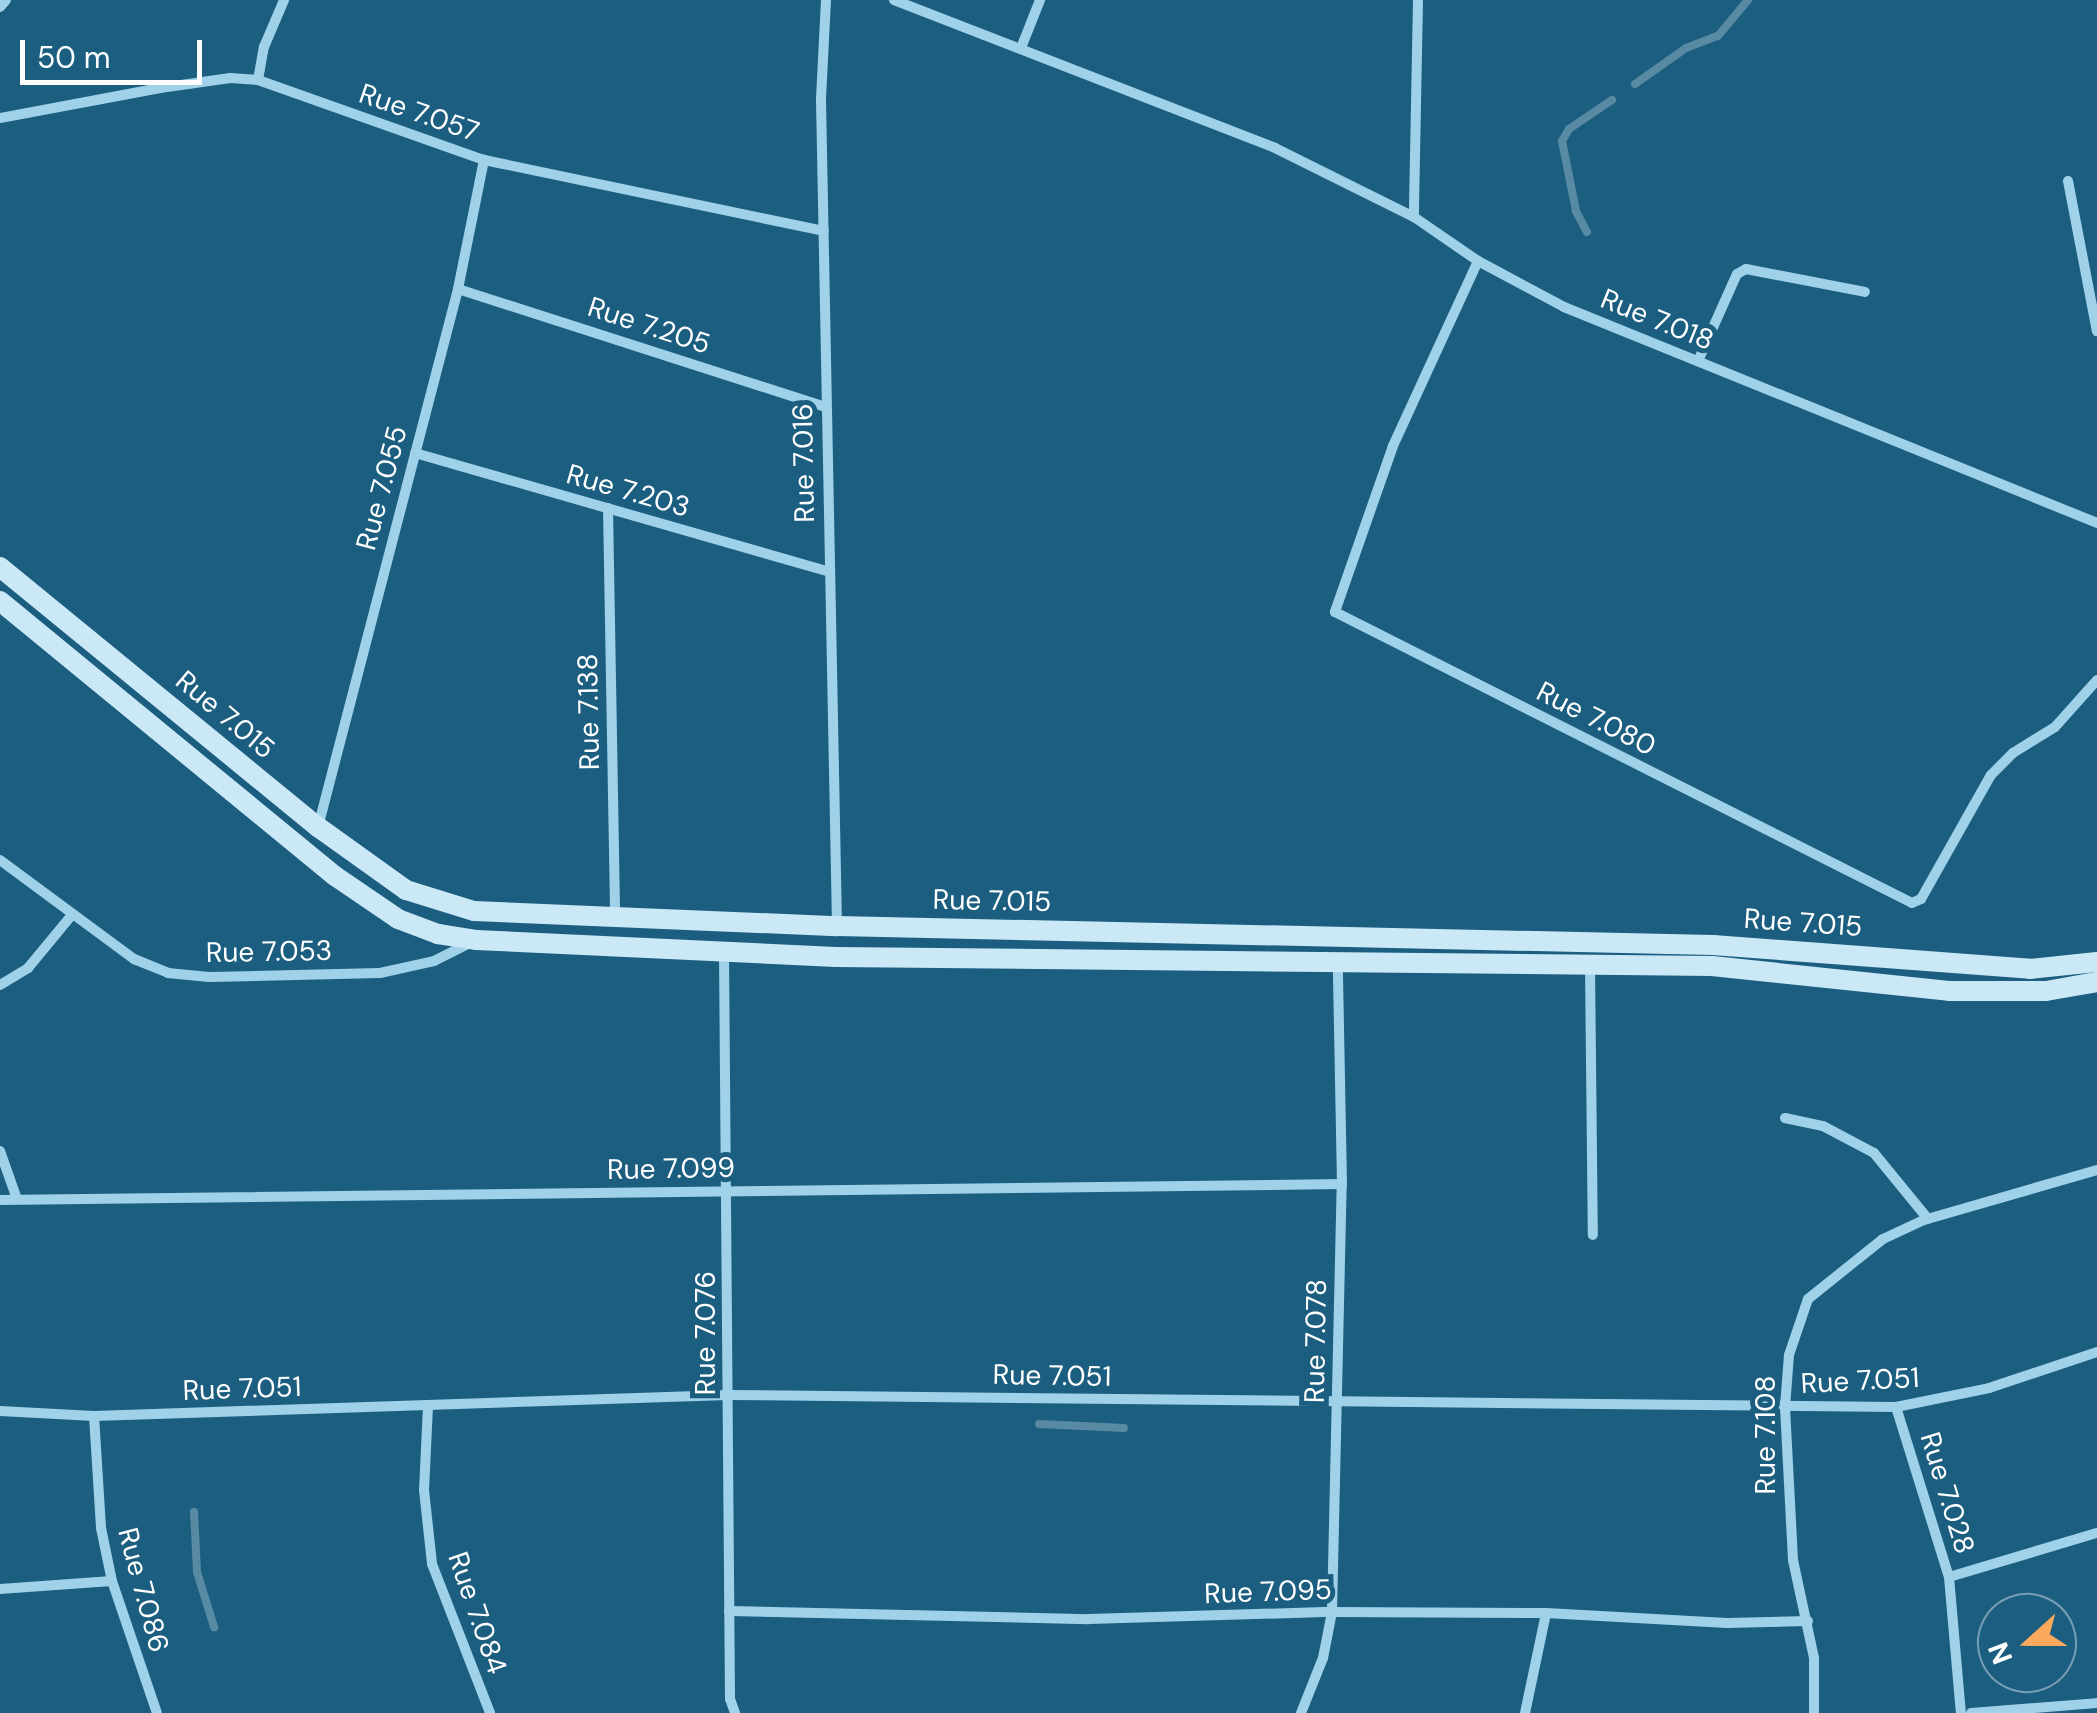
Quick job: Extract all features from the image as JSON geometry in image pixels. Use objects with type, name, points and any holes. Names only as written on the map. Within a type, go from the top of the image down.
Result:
[{"type":"main road","name":"Rue 7.015","points":[[2,571],[318,826],[406,890],[474,910],[837,926],[1714,945],[2030,969],[2097,962]]},
{"type":"main road","name":"Rue 7.015","points":[[0,601],[336,876],[398,919],[438,934],[476,940],[724,952],[1338,966],[1712,966],[1949,991],[2046,991],[2097,982]]},
{"type":"street","points":[[0,7],[6,0]]},
{"type":"street","points":[[258,80],[264,47],[284,0]]},
{"type":"street","name":"Rue 7.016","points":[[826,0],[821,100],[837,926]]},
{"type":"street","points":[[894,0],[1276,148],[1414,217],[1418,0]]},
{"type":"street","points":[[1021,48],[1040,0]]},
{"type":"street","name":"Rue 7.057","points":[[0,118],[160,88],[230,78],[258,80],[484,160],[824,231]]},
{"type":"street","name":"Rue 7.055","points":[[318,826],[458,289],[484,160]]},
{"type":"street","points":[[2068,181],[2097,331]]},
{"type":"street","name":"Rue 7.018","points":[[1414,217],[1478,261],[1564,307],[2097,523]]},
{"type":"street","name":"Rue 7.080","points":[[1478,261],[1393,446],[1335,612],[1912,903],[1921,899],[1991,776],[2014,753],[2055,727],[2097,680]]},
{"type":"street","points":[[1698,361],[1737,274],[1746,269],[1865,292]]},
{"type":"street","name":"Rue 7.205","points":[[458,289],[826,407]]},
{"type":"street","name":"Rue 7.203","points":[[415,453],[829,572]]},
{"type":"street","name":"Rue 7.138","points":[[608,508],[615,916]]},
{"type":"street","name":"Rue 7.053","points":[[0,860],[134,958],[168,973],[210,977],[392,972],[434,961],[476,940]]},
{"type":"street","points":[[0,985],[28,968],[72,916]]},
{"type":"street","name":"Rue 7.076","points":[[724,952],[729,1190],[730,1700],[734,1713]]},
{"type":"street","points":[[1590,964],[1593,1235]]},
{"type":"street","name":"Rue 7.078","points":[[1302,1713],[1323,1658],[1332,1612],[1342,1184],[1338,966]]},
{"type":"street","points":[[1786,1118],[1823,1126],[1874,1153],[1928,1219]]},
{"type":"street","points":[[0,1151],[17,1198]]},
{"type":"street","name":"Rue 7.108","points":[[1814,1713],[1814,1658],[1792,1560],[1785,1407],[1789,1355],[1808,1299],[1840,1268],[1883,1239],[1928,1219],[2097,1170]]},
{"type":"street","name":"Rue 7.099","points":[[0,1200],[1342,1184]]},
{"type":"street","name":"Rue 7.051","points":[[0,1410],[94,1416],[728,1395],[1896,1407],[1989,1388],[2097,1352]]},
{"type":"street","name":"Rue 7.084","points":[[428,1406],[424,1490],[432,1564],[488,1708]]},
{"type":"street","name":"Rue 7.028","points":[[1896,1407],[1949,1578],[1961,1713]]},
{"type":"street","name":"Rue 7.086","points":[[94,1416],[102,1528],[112,1582],[157,1713]]},
{"type":"street","points":[[1949,1578],[2097,1533]]},
{"type":"street","points":[[0,1589],[112,1582]]},
{"type":"street","name":"Rue 7.095","points":[[729,1611],[1088,1620],[1332,1612],[1546,1613],[1727,1623],[1808,1620]]},
{"type":"street","points":[[1525,1713],[1546,1613]]},
{"type":"street","points":[[1971,1713],[2097,1703]]},
{"type":"street","points":[[476,1713],[488,1708]]},
{"type":"waterway","points":[[1635,84],[1686,48],[1718,36],[1748,0]]},
{"type":"waterway","points":[[1587,232],[1576,211],[1562,141],[1569,129],[1612,100]]},
{"type":"waterway","points":[[1039,1424],[1124,1428]]},
{"type":"waterway","points":[[194,1512],[197,1572],[214,1627]]}]
